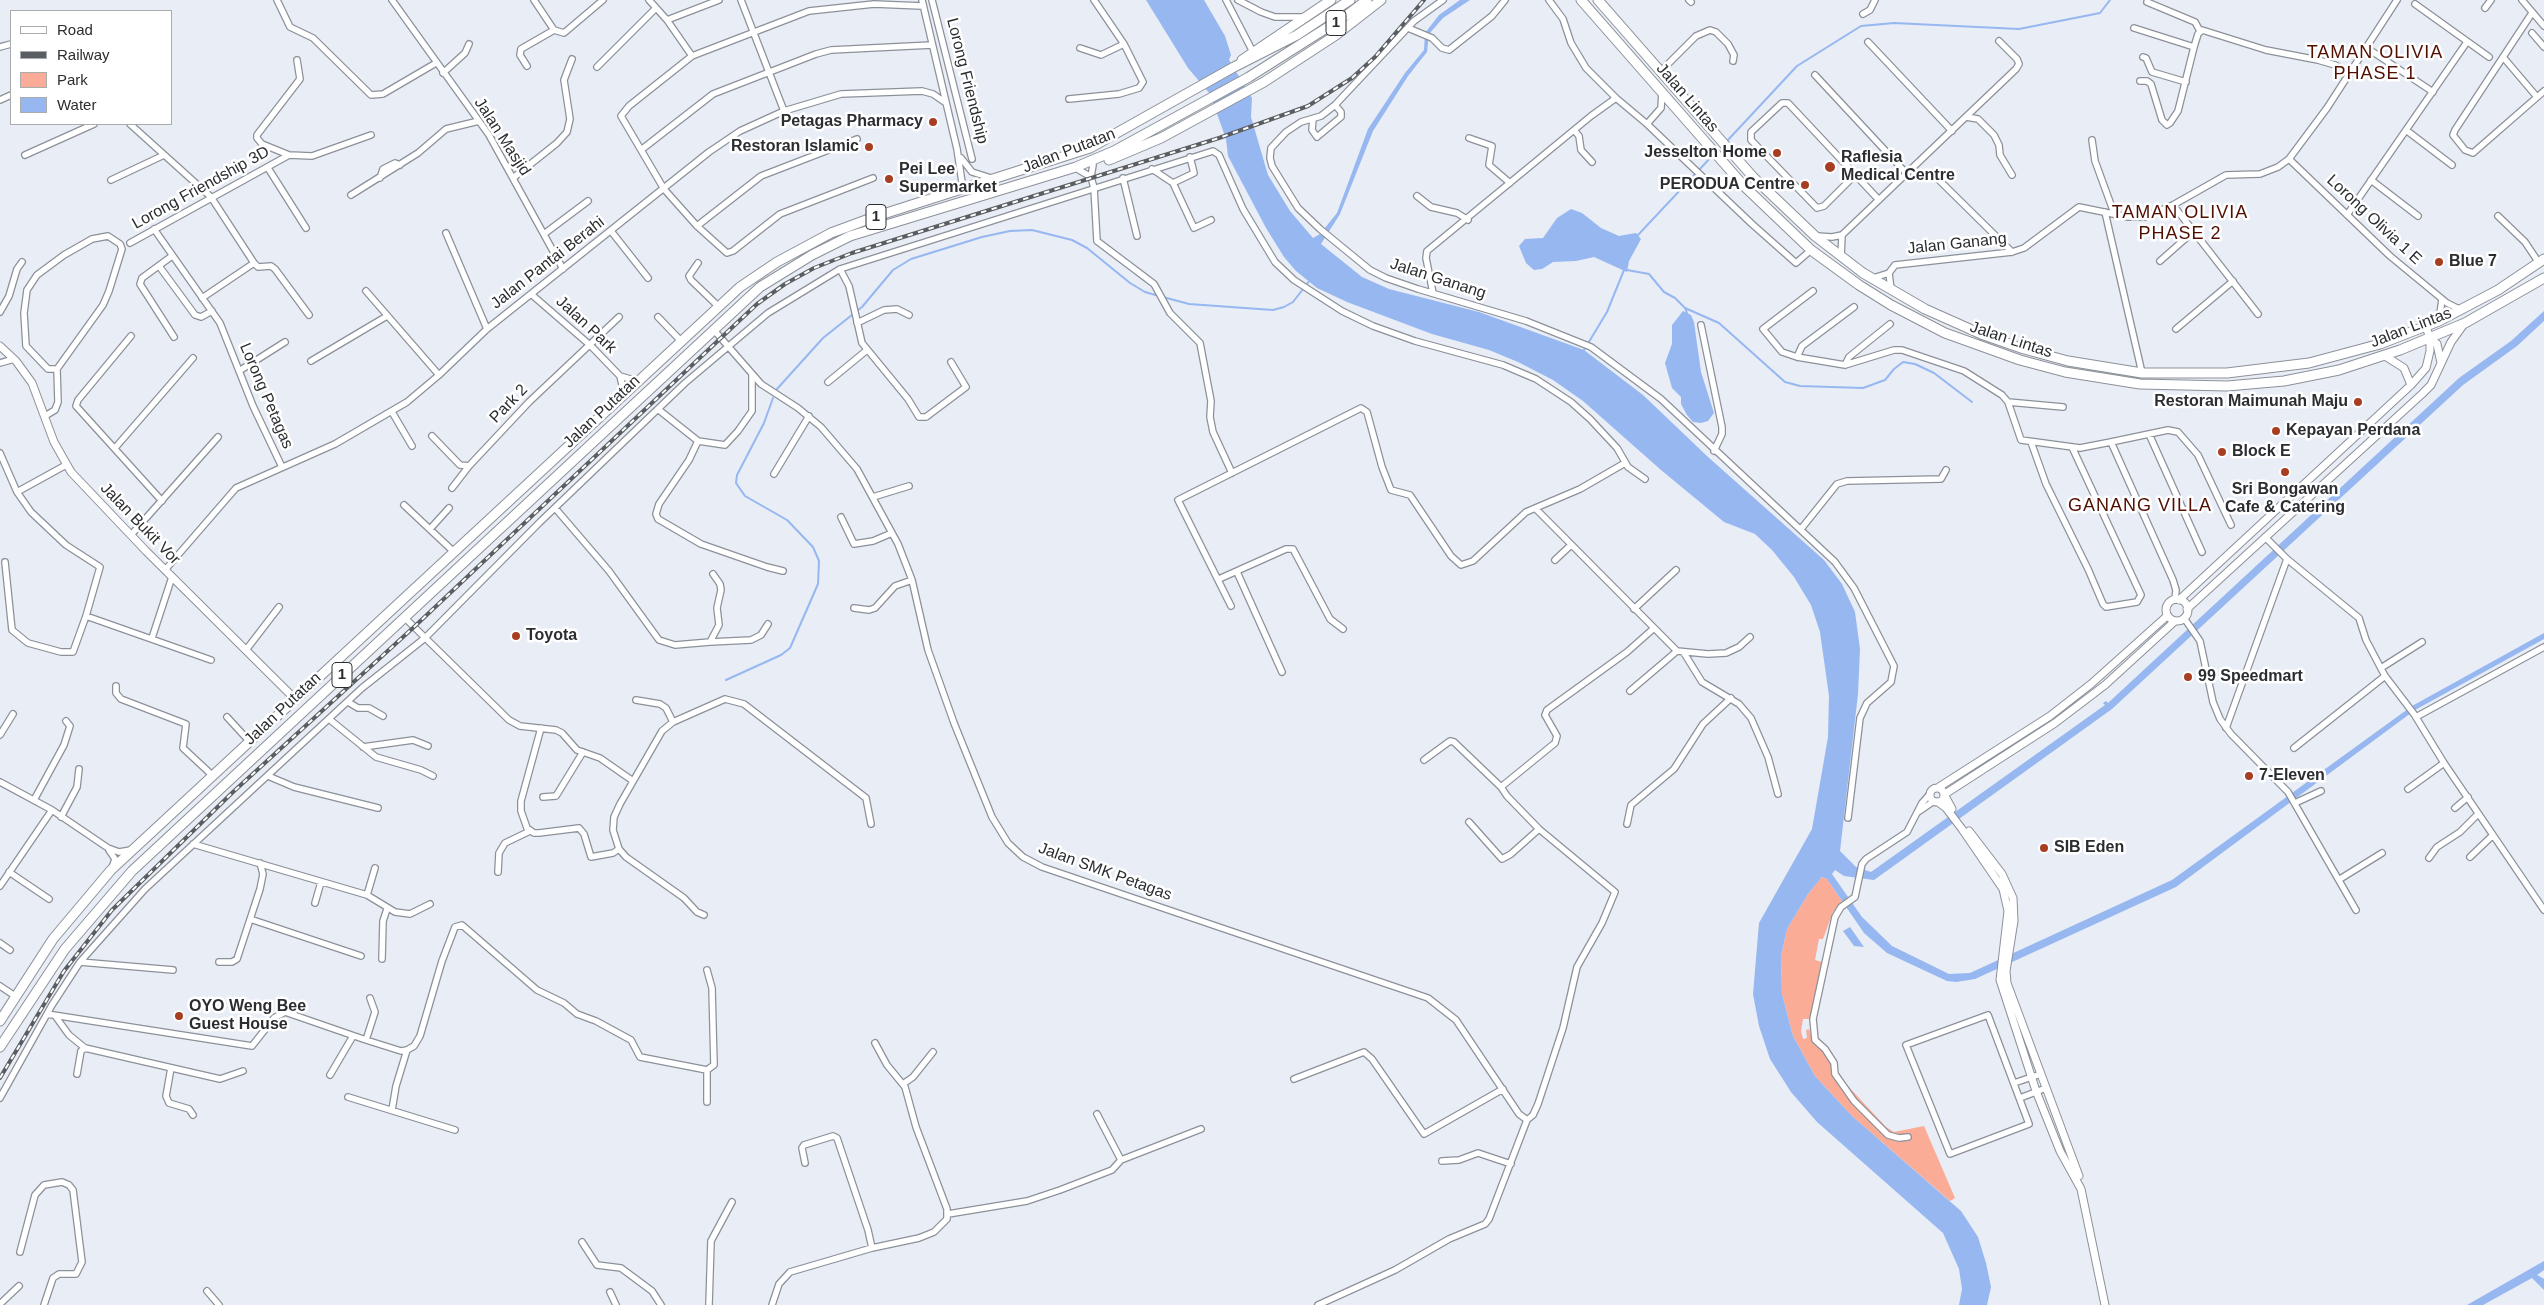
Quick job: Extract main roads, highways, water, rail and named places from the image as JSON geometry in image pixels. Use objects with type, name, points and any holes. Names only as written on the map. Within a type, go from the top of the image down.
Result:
[{"type":"highway","points":[[1234,67],[1253,52],[1309,17],[1332,0]]},
{"type":"highway","name":"Jalan Putatan","points":[[0,1022],[53,939],[111,870],[132,849],[454,552],[680,340],[740,287],[778,262],[831,233],[1090,148],[1234,67],[1297,35],[1350,0]]},
{"type":"highway","name":"Jalan Putatan","points":[[0,1047],[53,965],[97,910],[144,859],[406,618],[760,287],[835,243],[882,226],[1064,171],[1159,133],[1303,44],[1367,0]]},
{"type":"highway","points":[[1064,171],[1079,170],[1093,165],[1253,88],[1336,35],[1381,0]]},
{"type":"highway","name":"Jalan Lintas","points":[[1581,0],[1726,166],[1772,214],[1811,250],[1859,286],[1945,333],[2020,360],[2112,381],[2194,387],[2276,382],[2339,370],[2385,356],[2465,323],[2544,278]]},
{"type":"highway","name":"Jalan Lintas","points":[[1598,0],[1753,178],[1815,236],[1841,257],[1892,290],[1950,321],[1988,337],[2068,361],[2142,372],[2227,373],[2300,364],[2366,348],[2426,327],[2462,310],[2506,285],[2542,261]]},
{"type":"highway","points":[[2506,285],[2534,272],[2544,274]]},
{"type":"highway","points":[[2112,368],[2109,375],[2112,381]]},
{"type":"highway","points":[[418,585],[429,596]]},
{"type":"highway","points":[[291,701],[300,714]]},
{"type":"highway","points":[[85,900],[97,910]]},
{"type":"water","points":[[1146,0],[1204,0],[1225,36],[1231,55],[1229,60],[1252,98],[1251,117],[1268,175],[1290,211],[1313,238],[1320,234],[1337,213],[1368,129],[1405,73],[1424,50],[1425,33],[1439,15],[1460,0],[1470,0],[1443,18],[1429,34],[1427,52],[1408,76],[1373,131],[1340,214],[1321,244],[1362,277],[1389,289],[1479,312],[1584,350],[1643,395],[1708,457],[1824,560],[1842,584],[1855,612],[1860,649],[1858,694],[1840,851],[1856,867],[1871,872],[2105,705],[2103,703],[2106,701],[2108,703],[2459,378],[2511,341],[2544,311],[2544,321],[2517,346],[2463,385],[2112,709],[1874,880],[1844,876],[1835,870],[1832,874],[1862,917],[1892,946],[1949,974],[1970,973],[2172,880],[2412,706],[2544,633],[2544,639],[2415,710],[2176,887],[1975,979],[1956,982],[1947,981],[1887,953],[1864,933],[1827,879],[1822,877],[1808,894],[1787,929],[1781,956],[1782,994],[1793,1036],[1815,1076],[1852,1116],[1961,1211],[1978,1237],[1986,1263],[1991,1287],[1987,1305],[1959,1305],[1962,1289],[1959,1269],[1943,1233],[1817,1122],[1791,1092],[1770,1059],[1759,1026],[1753,994],[1759,923],[1812,829],[1828,737],[1829,696],[1820,632],[1811,605],[1794,577],[1772,550],[1755,534],[1724,522],[1661,470],[1583,401],[1553,380],[1489,350],[1432,334],[1347,302],[1317,288],[1296,271],[1284,257],[1266,228],[1228,156],[1226,139],[1210,94],[1188,68]]},
{"type":"water","points":[[1571,209],[1582,213],[1601,228],[1619,236],[1636,233],[1641,239],[1629,261],[1627,272],[1594,257],[1576,261],[1553,262],[1542,269],[1534,270],[1526,263],[1519,246],[1525,239],[1543,238],[1557,218]]},
{"type":"water","points":[[1683,311],[1691,315],[1694,322],[1701,372],[1714,413],[1708,421],[1701,423],[1693,422],[1687,415],[1681,404],[1681,397],[1672,388],[1665,363],[1672,344],[1672,325]]},
{"type":"water","points":[[1850,927],[1864,947],[1854,946],[1843,931]]},
{"type":"water","points":[[2544,1261],[2544,1270],[2537,1275],[2544,1279],[2544,1290],[2532,1278],[2483,1305],[2467,1305]]},
{"type":"waterway","points":[[1727,141],[1797,66],[1861,26],[1894,23],[2019,29],[2100,13],[2110,0]]},
{"type":"waterway","points":[[1638,235],[1713,155]]},
{"type":"waterway","points":[[777,389],[823,338],[862,307],[893,270],[911,259],[982,237],[1010,231],[1032,230],[1072,240],[1087,248],[1130,283],[1145,292],[1159,296]]},
{"type":"waterway","points":[[1584,350],[1607,312],[1624,270]]},
{"type":"waterway","points":[[1627,270],[1649,274],[1664,292],[1675,298],[1685,308],[1687,313]]},
{"type":"waterway","points":[[1163,297],[1189,304],[1273,310],[1293,302],[1310,280]]},
{"type":"waterway","points":[[1685,308],[1719,323],[1785,382],[1800,386],[1863,388],[1885,380],[1903,362],[1915,364],[1934,373],[1972,402]]},
{"type":"waterway","points":[[726,680],[781,655],[790,648],[818,584],[819,561],[813,547],[787,520],[745,496],[736,483],[737,475],[764,423],[773,398]]},
{"type":"railway","points":[[0,1078],[64,971],[112,910],[233,792],[414,627],[757,304],[785,284],[814,268],[852,253],[1219,138],[1308,106],[1352,78],[1375,57],[1424,0]]},
{"type":"place","name":"Petagas Pharmacy","points":[[933,122]]},
{"type":"place","name":"Restoran Islamic","points":[[869,147]]},
{"type":"place","name":"Jesselton Home","points":[[1777,153]]},
{"type":"place","name":"Raflesia Medical Centre","points":[[1830,167]]},
{"type":"place","name":"Pei Lee Supermarket","points":[[889,179]]},
{"type":"place","name":"PERODUA Centre","points":[[1805,185]]},
{"type":"place","name":"Blue 7","points":[[2439,262]]},
{"type":"place","name":"Restoran Maimunah Maju","points":[[2358,402]]},
{"type":"place","name":"Kepayan Perdana","points":[[2276,431]]},
{"type":"place","name":"Block E","points":[[2222,452]]},
{"type":"place","name":"Sri Bongawan Cafe & Catering","points":[[2285,472]]},
{"type":"place","name":"Toyota","points":[[516,636]]},
{"type":"place","name":"99 Speedmart","points":[[2188,677]]},
{"type":"place","name":"7-Eleven","points":[[2249,776]]},
{"type":"place","name":"SIB Eden","points":[[2044,848]]},
{"type":"place","name":"OYO Weng Bee Guest House","points":[[179,1016]]},
{"type":"district","name":"TAMAN OLIVIA PHASE 1","points":[[2375,63]]},
{"type":"district","name":"TAMAN OLIVIA PHASE 2","points":[[2180,223]]},
{"type":"district","name":"GANANG VILLA","points":[[2140,506]]}]
